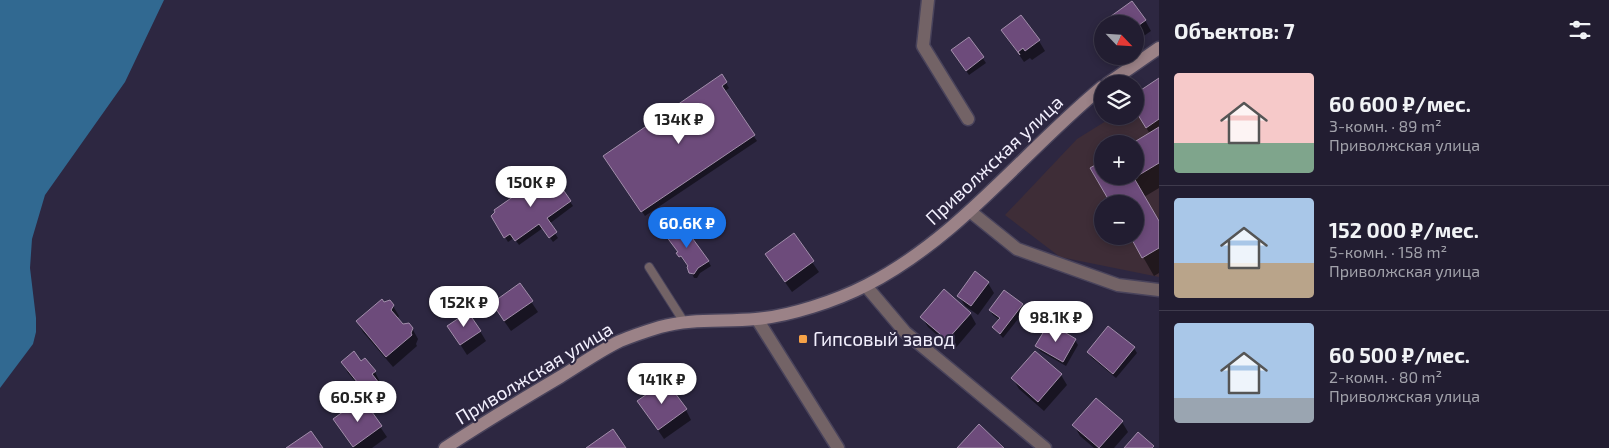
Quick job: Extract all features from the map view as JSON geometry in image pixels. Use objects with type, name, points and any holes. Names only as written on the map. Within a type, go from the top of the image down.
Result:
[{"type":"main road","points":[[1117,75],[1159,48]]},
{"type":"main road","name":"Приволжская улица","points":[[445,448],[499,413],[620,341],[661,327],[684,322],[757,319],[813,307],[866,286],[918,254],[971,212],[1094,94]]},
{"type":"street","points":[[928,0],[923,46],[968,119]]},
{"type":"street","points":[[971,212],[1017,249],[1118,285],[1159,290]]},
{"type":"street","points":[[866,286],[905,332],[1045,448]]},
{"type":"street","points":[[757,319],[838,448]]},
{"type":"lane","points":[[649,267],[684,322]]},
{"type":"shaded area","points":[[1159,88],[1159,277],[1060,257],[1005,215],[1077,139],[1100,125],[1144,125],[1144,97]]},
{"type":"water","points":[[0,0],[164,0],[125,82],[45,195],[32,239],[30,268],[36,332],[33,344],[0,388]]},
{"type":"building","points":[[1132,1],[1142,15],[1113,15]]},
{"type":"building","points":[[1021,15],[1040,40],[1025,51],[1023,48],[1018,52],[1020,55],[1001,30]]},
{"type":"building","points":[[969,37],[984,57],[966,71],[951,50]]},
{"type":"building","points":[[722,74],[727,82],[722,86],[755,135],[641,212],[603,156]]},
{"type":"building","points":[[1159,78],[1159,119],[1146,128],[1144,125],[1144,88]]},
{"type":"building","points":[[1159,127],[1159,163],[1144,172],[1144,136]]},
{"type":"building","points":[[1094,166],[1094,175],[1090,168]]},
{"type":"building","points":[[550,171],[571,201],[547,218],[557,232],[549,238],[539,224],[515,241],[510,234],[504,238],[491,216],[495,212],[494,210]]},
{"type":"building","points":[[1100,185],[1138,185],[1144,195],[1106,195]]},
{"type":"building","points":[[1144,195],[1159,221],[1159,248],[1142,258],[1135,245],[1144,245]]},
{"type":"building","points":[[682,224],[709,261],[698,268],[694,274],[689,273],[688,266],[681,256],[679,257],[676,253],[678,252],[666,236]]},
{"type":"building","points":[[794,233],[814,261],[785,282],[765,254]]},
{"type":"building","points":[[975,271],[989,282],[971,306],[957,296]]},
{"type":"building","points":[[520,283],[533,301],[504,321],[492,303]]},
{"type":"building","points":[[944,289],[971,313],[947,340],[920,317]]},
{"type":"building","points":[[1004,290],[1023,304],[1000,334],[992,327],[1000,318],[989,310]]},
{"type":"building","points":[[382,299],[384,302],[390,300],[394,305],[391,310],[403,324],[409,323],[413,328],[412,335],[386,357],[356,321]]},
{"type":"building","points":[[468,312],[481,331],[460,345],[447,326]]},
{"type":"building","points":[[1049,323],[1076,339],[1063,362],[1035,346]]},
{"type":"building","points":[[1108,326],[1135,347],[1113,374],[1087,352]]},
{"type":"building","points":[[354,351],[361,361],[365,358],[376,371],[372,374],[379,383],[366,393],[341,362]]},
{"type":"building","points":[[1035,351],[1062,374],[1038,402],[1011,378]]},
{"type":"building","points":[[666,381],[687,409],[658,430],[637,401]]},
{"type":"building","points":[[362,398],[382,426],[353,447],[333,419]]},
{"type":"building","points":[[1096,398],[1123,421],[1099,448],[1072,425]]},
{"type":"building","points":[[979,424],[1004,448],[957,448]]},
{"type":"building","points":[[613,429],[626,448],[586,448]]},
{"type":"building","points":[[311,431],[323,448],[286,448]]},
{"type":"building","points":[[1138,432],[1154,446],[1152,448],[1124,448]]},
{"type":"place","name":"Гипсовый завод","points":[[803,339]]}]
